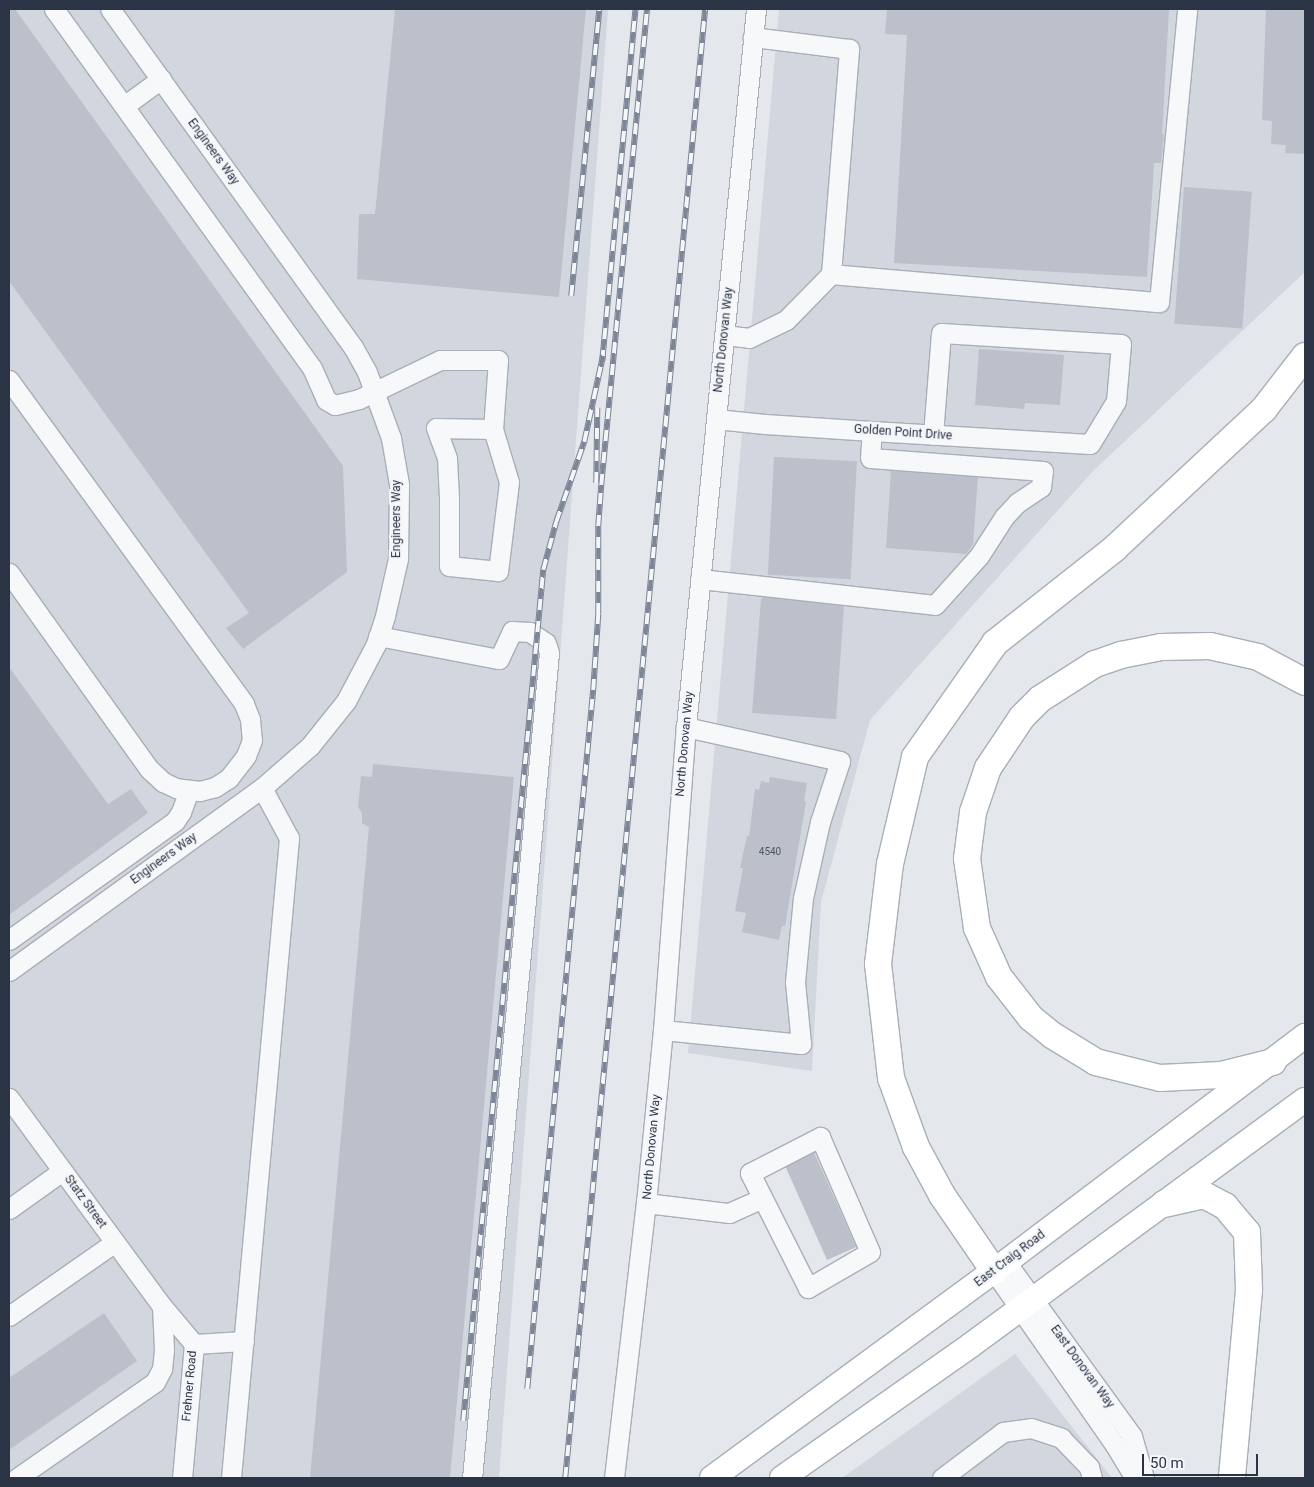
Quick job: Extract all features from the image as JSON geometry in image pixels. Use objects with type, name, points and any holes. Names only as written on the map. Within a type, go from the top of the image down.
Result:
[{"type":"highway","points":[[1000,1267],[942,1195],[916,1147],[891,1078],[878,964],[890,864],[915,757],[995,643],[1114,549],[1264,409],[1305,356]]},
{"type":"highway","points":[[1273,1062],[1221,1075],[1160,1078],[1096,1062],[1052,1035],[1031,1018],[999,978],[976,928],[967,858],[973,812],[993,760],[1022,717],[1040,699],[1095,664],[1121,655],[1161,647],[1210,646],[1258,658],[1305,682]]},
{"type":"highway","points":[[1164,1204],[1204,1195],[1225,1206],[1248,1232],[1249,1290],[1232,1478]]},
{"type":"main road","name":"East Craig Road","points":[[712,1478],[1000,1267],[1305,1036]]},
{"type":"main road","points":[[782,1478],[1026,1304],[1305,1100]]},
{"type":"street","points":[[54,9],[312,368],[326,400],[335,405],[375,393],[440,360],[498,360],[493,429],[509,482],[498,570],[449,566],[450,498],[446,458],[436,428],[493,429]]},
{"type":"street","name":"Engineers Way","points":[[9,971],[245,801],[310,746],[346,700],[378,636],[385,616],[398,560],[399,484],[391,438],[367,372],[353,347],[110,9]]},
{"type":"street","name":"North Donovan Way","points":[[614,1478],[646,1203],[663,1030],[686,727],[756,9]]},
{"type":"street","points":[[831,274],[1159,302],[1188,9]]},
{"type":"street","points":[[725,335],[749,338],[786,320],[831,274],[849,49],[753,37]]},
{"type":"street","points":[[124,106],[161,79]]},
{"type":"street","name":"Golden Point Drive","points":[[716,419],[872,431],[1090,444],[1116,401],[1121,344],[942,333],[933,434]]},
{"type":"street","points":[[9,380],[244,704],[250,719],[252,740],[246,756],[229,778],[215,787],[200,791],[189,790],[176,788],[163,782],[149,769],[9,572]]},
{"type":"street","points":[[700,579],[935,605],[979,556],[1004,517],[1017,504],[1041,487],[1043,471],[870,458],[872,431]]},
{"type":"street","points":[[378,636],[500,659],[512,631],[530,632],[546,643],[549,653],[472,1478]]},
{"type":"street","points":[[663,1030],[801,1044],[794,982],[803,898],[820,822],[840,761],[686,727]]},
{"type":"street","points":[[229,778],[245,801]]},
{"type":"street","points":[[231,1478],[289,838],[262,788]]},
{"type":"street","points":[[9,940],[175,821],[182,812],[189,790]]},
{"type":"street","name":"Statz Street","points":[[9,1098],[162,1306]]},
{"type":"street","points":[[820,1137],[870,1252],[808,1288],[762,1198],[750,1173],[820,1137]]},
{"type":"street","points":[[9,1209],[62,1171]]},
{"type":"street","points":[[646,1203],[729,1213],[762,1198]]},
{"type":"street","points":[[9,1316],[115,1242]]},
{"type":"street","name":"East Donovan Way","points":[[1000,1267],[1026,1304],[1136,1478]]},
{"type":"street","name":"East Donovan Way","points":[[1026,1304],[1132,1436],[1144,1478]]},
{"type":"street","points":[[17,1478],[155,1382],[162,1369],[164,1349],[162,1306]]},
{"type":"street","name":"Frehner Road","points":[[162,1306],[194,1344],[182,1478]]},
{"type":"street","points":[[194,1344],[244,1341]]},
{"type":"street","points":[[942,1478],[1003,1432],[1031,1428],[1061,1438],[1089,1467],[1092,1478]]},
{"type":"shaded area","points":[[9,9],[608,9],[499,1478],[9,1478]]},
{"type":"shaded area","points":[[779,9],[1305,9],[1305,272],[1093,471],[870,720],[821,902],[812,1071],[688,1053]]},
{"type":"shaded area","points":[[1015,1354],[1112,1478],[842,1478]]},
{"type":"building","points":[[9,9],[15,9],[343,466],[347,572],[243,649],[226,628],[249,613],[9,281]]},
{"type":"building","points":[[395,9],[586,9],[559,297],[357,279],[359,214],[375,214]]},
{"type":"building","points":[[887,9],[1169,9],[1162,134],[1164,134],[1161,163],[1154,163],[1147,277],[894,263],[907,35],[885,34]]},
{"type":"building","points":[[1266,9],[1305,9],[1305,154],[1285,153],[1286,145],[1271,144],[1272,121],[1262,120]]},
{"type":"building","points":[[1184,187],[1252,192],[1242,328],[1174,324]]},
{"type":"building","points":[[979,349],[1064,355],[1060,405],[1025,403],[1024,409],[975,405]]},
{"type":"building","points":[[774,457],[857,461],[851,579],[768,575]]},
{"type":"building","points":[[891,471],[978,477],[973,544],[966,554],[886,548]]},
{"type":"building","points":[[764,597],[844,606],[836,719],[752,713],[761,599]]},
{"type":"building","points":[[9,667],[108,804],[131,789],[148,813],[9,915]]},
{"type":"building","points":[[373,764],[514,777],[450,1478],[310,1478],[369,827],[362,823],[362,813],[358,807],[361,776],[372,777]]},
{"type":"building","points":[[770,777],[807,783],[804,801],[806,802],[785,926],[782,926],[779,940],[742,932],[746,913],[735,911],[743,868],[740,868],[747,836],[749,836],[755,789],[759,790],[761,781],[769,783]]},
{"type":"building","points":[[814,1152],[856,1247],[827,1260],[785,1165]]},
{"type":"building","points":[[104,1313],[137,1361],[9,1450],[9,1378]]},
{"type":"railway","points":[[571,296],[599,9]]},
{"type":"railway","points":[[602,361],[635,9]]},
{"type":"railway","points":[[527,1389],[593,690],[598,614],[598,526],[601,485],[647,9]]},
{"type":"railway","points":[[565,1478],[705,9]]},
{"type":"railway","points":[[463,1421],[543,570],[556,522],[584,442],[603,355]]},
{"type":"railway","points":[[596,483],[597,408]]}]
